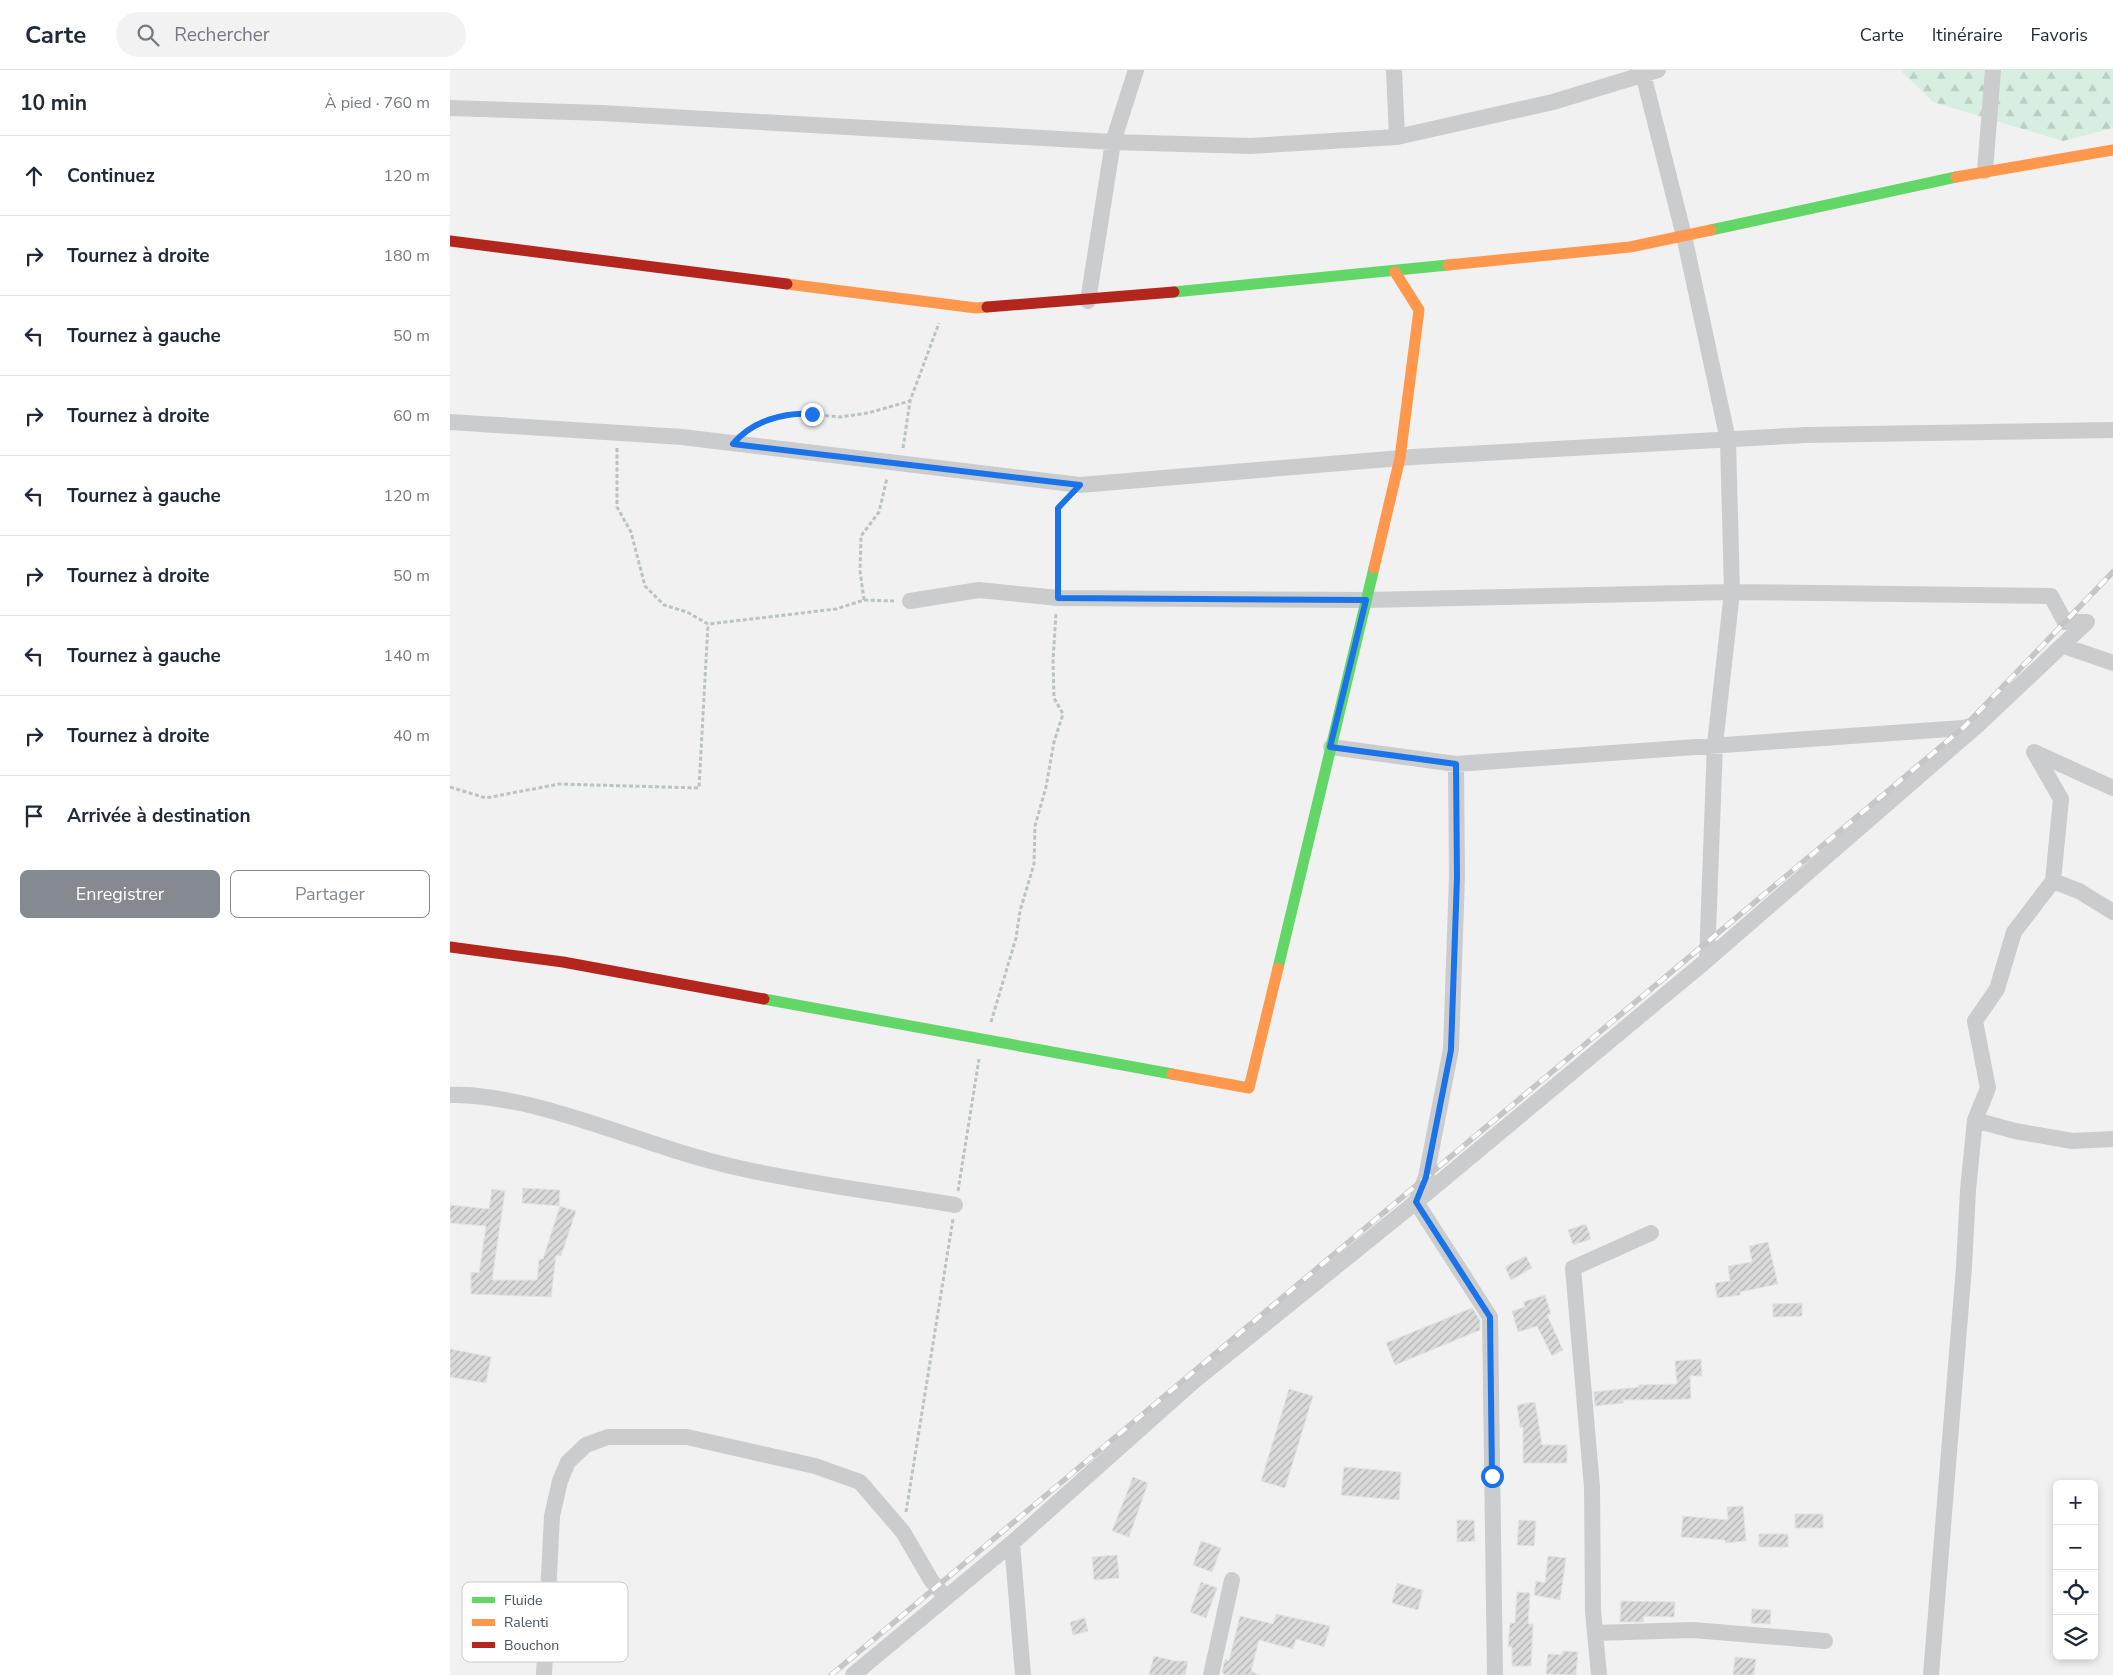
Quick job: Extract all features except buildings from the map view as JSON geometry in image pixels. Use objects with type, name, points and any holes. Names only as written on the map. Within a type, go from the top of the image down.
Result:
[{"type":"street","points":[[1088,301],[1113,142],[1136,70]]},
{"type":"street","points":[[1394,70],[1397,137]]},
{"type":"street","points":[[1985,171],[1993,70]]},
{"type":"street","points":[[450,108],[601,113],[1113,142],[1250,146],[1397,137],[1553,102],[1648,72],[1728,440],[1732,592],[1715,744],[1707,960]]},
{"type":"street","points":[[450,241],[976,308],[1088,301],[1395,272],[1630,247],[1985,171],[2113,150]]},
{"type":"street","points":[[450,947],[563,962],[1249,1088],[1400,458],[1419,310],[1395,272]]},
{"type":"street","points":[[450,422],[617,433],[733,444],[1080,485],[1400,458],[1806,435],[2113,430]]},
{"type":"street","points":[[853,1675],[1012,1543],[1194,1381],[1416,1202],[1707,960],[1979,724],[2064,646],[2087,622],[2064,622],[2051,596],[1732,592],[1366,600],[1058,598],[979,590],[910,601]]},
{"type":"street","points":[[2064,646],[2113,663]]},
{"type":"street","points":[[1330,747],[1456,764],[1715,744],[1963,728],[1979,724]]},
{"type":"street","points":[[1931,1675],[1964,1266],[1968,1190],[1975,1120],[1988,1088],[1975,1021],[1997,988],[2014,932],[2053,881],[2061,799],[2034,752],[2113,788]]},
{"type":"street","points":[[1416,1202],[1426,1177],[1451,1050],[1457,877],[1456,764]]},
{"type":"street","points":[[2053,881],[2079,891],[2113,912]]},
{"type":"street","points":[[450,1095],[465,1094],[562,1113],[656,1145],[739,1168],[956,1205]]},
{"type":"street","points":[[1975,1120],[2015,1131],[2072,1141],[2113,1139]]},
{"type":"street","points":[[1416,1202],[1490,1317],[1495,1675]]},
{"type":"street","points":[[1599,1675],[1595,1633],[1592,1487],[1574,1268],[1651,1233]]},
{"type":"street","points":[[549,1582],[552,1516],[568,1462],[586,1445],[608,1437],[687,1437],[815,1466],[860,1482],[903,1532],[931,1580],[946,1598]]},
{"type":"street","points":[[1012,1543],[1024,1675]]},
{"type":"street","points":[[1211,1675],[1232,1580]]},
{"type":"street","points":[[1595,1633],[1692,1630],[1825,1641]]},
{"type":"street","points":[[544,1675],[545,1662]]},
{"type":"path","points":[[733,444],[743,431],[778,416],[799,413],[840,417],[868,413],[910,401]]},
{"type":"path","points":[[617,433],[617,507],[631,532],[644,586],[664,605],[687,612],[708,624],[836,609],[864,600],[910,601]]},
{"type":"path","points":[[903,1532],[982,1040],[994,1017],[1016,938],[1020,912],[1034,864],[1035,826],[1046,787],[1054,742],[1063,714],[1054,698],[1053,660],[1058,598],[1058,508],[1080,485]]},
{"type":"path","points":[[450,787],[486,798],[559,784],[597,787],[699,788],[708,624]]},
{"type":"green space","points":[[1900,70],[2113,70],[2113,128],[2063,141],[1933,102]]},
{"type":"railway","points":[[831,1675],[1963,728],[2113,572]]},
{"type":"traffic: fast","points":[[1711,230],[1956,177]]},
{"type":"traffic: fast","points":[[1174,292],[1448,265]]},
{"type":"traffic: fast","points":[[1278,968],[1374,568]]},
{"type":"traffic: fast","points":[[764,999],[1172,1074]]},
{"type":"traffic: slow","points":[[1956,177],[2113,150]]},
{"type":"traffic: slow","points":[[1448,265],[1630,247],[1711,230]]},
{"type":"traffic: slow","points":[[1374,568],[1400,458],[1419,310],[1395,272]]},
{"type":"traffic: slow","points":[[787,284],[976,308],[987,307]]},
{"type":"traffic: slow","points":[[1172,1074],[1249,1088],[1278,968]]},
{"type":"traffic: jam","points":[[450,241],[787,284]]},
{"type":"traffic: jam","points":[[987,307],[1174,292]]},
{"type":"traffic: jam","points":[[450,947],[563,962],[764,999]]},
{"type":"route","points":[[812,414],[799,413],[778,416],[743,431],[733,444],[1080,485],[1058,508],[1058,598],[1366,600],[1330,747],[1456,764],[1457,877],[1451,1050],[1426,1177],[1416,1202],[1490,1317],[1492,1476]]}]
